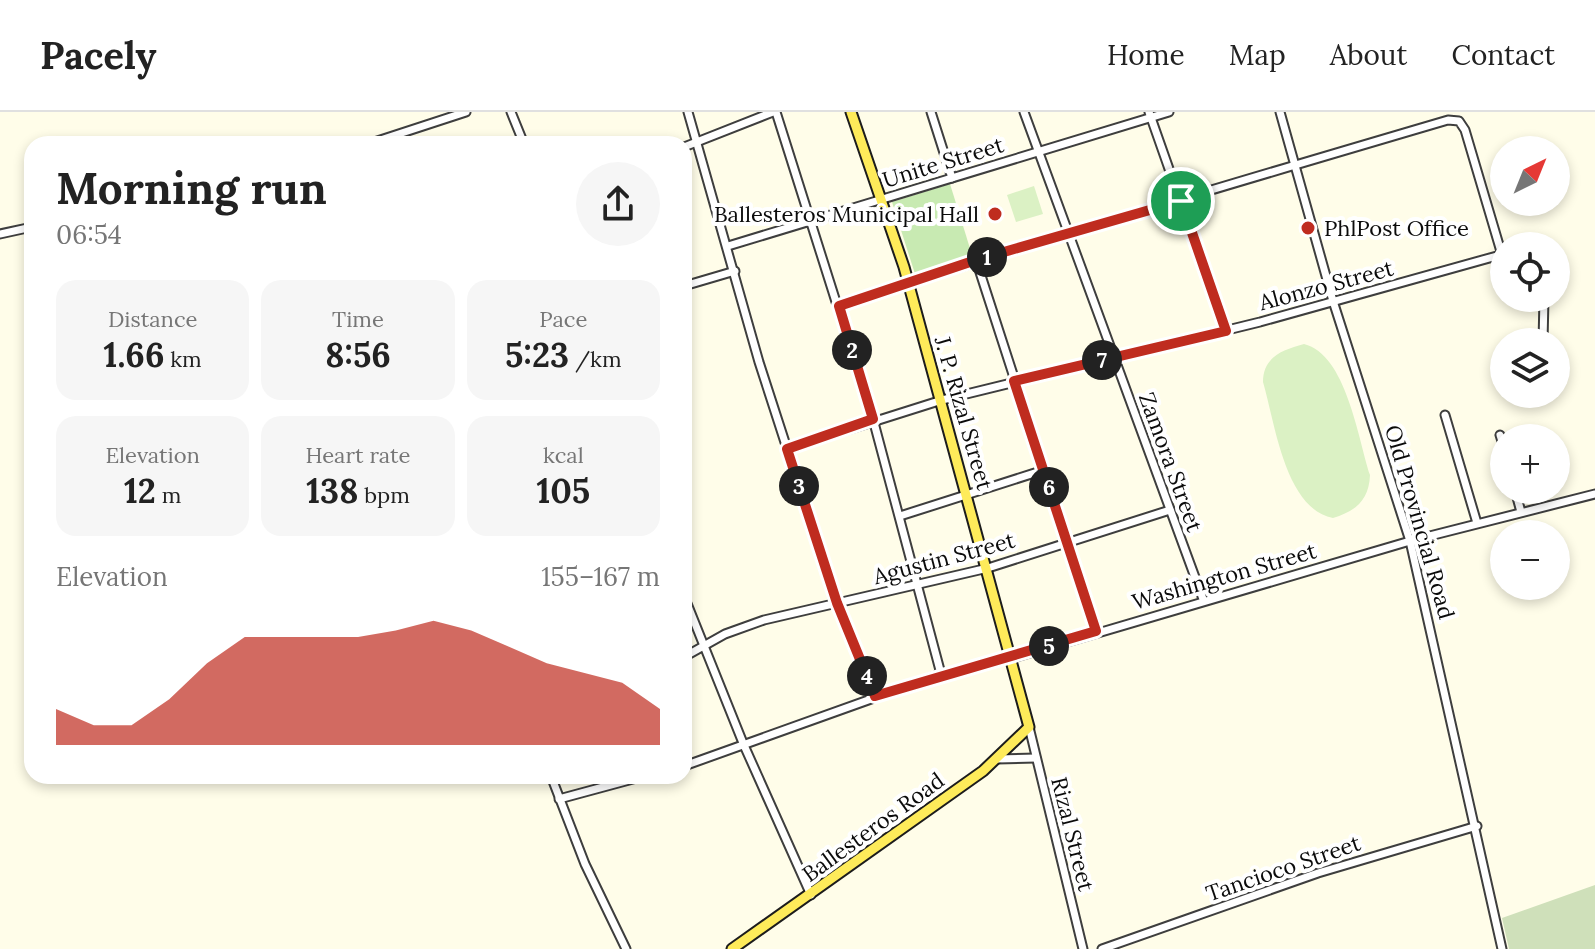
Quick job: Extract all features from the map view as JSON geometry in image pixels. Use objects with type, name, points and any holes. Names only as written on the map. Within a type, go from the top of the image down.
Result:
[{"type":"main road","name":"J. P. Rizal Street","points":[[851,112],[909,283],[1013,658],[1029,727]]},
{"type":"main road","name":"Ballesteros Road","points":[[732,949],[997,759],[1029,727]]},
{"type":"street","points":[[392,136],[466,112]]},
{"type":"street","points":[[511,112],[521,136]]},
{"type":"street","points":[[688,112],[787,449],[837,603],[875,696]]},
{"type":"street","points":[[692,144],[775,112],[813,221],[873,419],[941,674]]},
{"type":"street","points":[[931,112],[952,178]]},
{"type":"street","name":"Zamora Street","points":[[1024,112],[1203,599]]},
{"type":"street","name":"Unite Street","points":[[728,246],[1039,152],[1150,115],[1169,112]]},
{"type":"street","name":"Old Provincial Road","points":[[1280,112],[1333,301],[1410,541],[1477,826],[1502,949]]},
{"type":"street","points":[[1150,115],[1226,331]]},
{"type":"street","points":[[839,306],[976,260],[1068,236],[1440,122],[1459,121],[1465,130],[1496,232]]},
{"type":"street","points":[[0,234],[24,229]]},
{"type":"street","name":"Alonzo Street","points":[[787,449],[873,419],[942,400],[1226,331],[1490,258]]},
{"type":"street","points":[[976,260],[1096,631]]},
{"type":"street","points":[[692,284],[735,271]]},
{"type":"street","points":[[1445,415],[1477,523]]},
{"type":"street","points":[[900,516],[1044,470]]},
{"type":"street","name":"Washington Street","points":[[692,763],[941,674],[1013,658],[1203,599],[1410,541],[1595,494]]},
{"type":"street","points":[[1519,504],[1521,512]]},
{"type":"street","name":"Agustin Street","points":[[692,653],[725,634],[764,620],[988,568],[1170,510]]},
{"type":"street","points":[[692,615],[743,743],[811,895]]},
{"type":"street","name":"Rizal Street","points":[[1029,727],[1083,949]]},
{"type":"street","points":[[997,759],[1036,758]]},
{"type":"street","points":[[554,784],[585,864],[626,949]]},
{"type":"street","points":[[559,799],[614,784]]},
{"type":"street","name":"Tancioco Street","points":[[1102,949],[1318,873],[1477,826]]},
{"type":"green space","points":[[950,184],[973,258],[916,277],[892,202]]},
{"type":"green space","points":[[1034,186],[1043,214],[1016,222],[1007,195]]},
{"type":"green space","points":[[1304,344],[1318,351],[1330,363],[1340,380],[1370,475],[1367,491],[1360,503],[1333,518],[1317,511],[1293,482],[1284,462],[1263,382],[1266,366],[1275,356]]},
{"type":"green space","points":[[1595,885],[1595,949],[1509,949],[1502,918]]},
{"type":"place","name":"Ballesteros Municipal Hall","points":[[995,214]]},
{"type":"place","name":"PhlPost Office","points":[[1308,228]]},
{"type":"route","points":[[1181,201],[1226,331],[1014,381],[1096,631],[1013,658],[941,674],[875,696],[837,603],[787,449],[873,419],[839,306],[976,260],[1181,201]]}]
